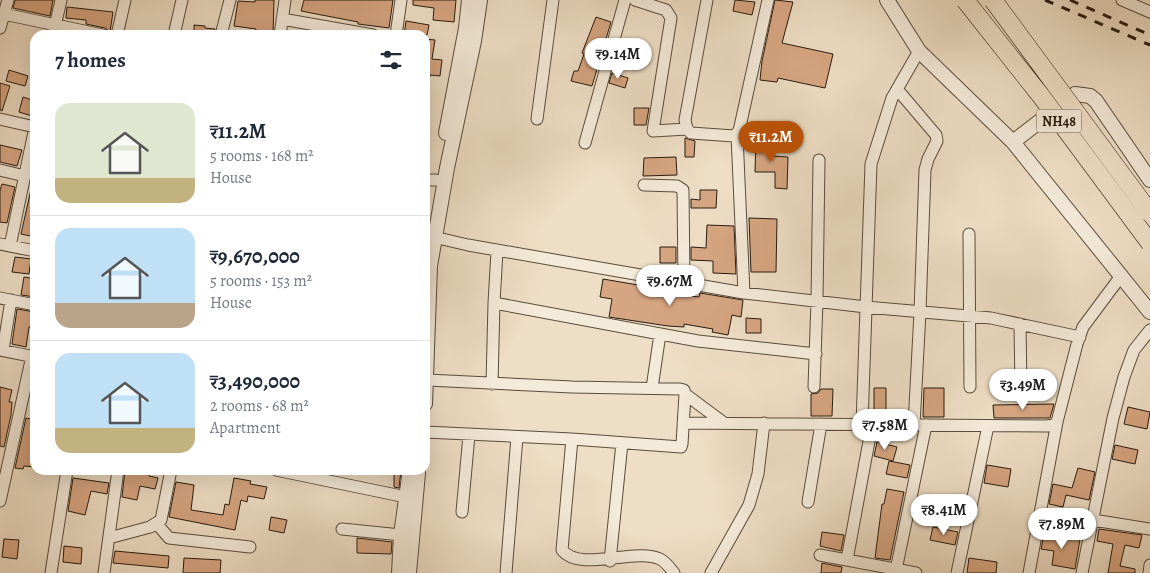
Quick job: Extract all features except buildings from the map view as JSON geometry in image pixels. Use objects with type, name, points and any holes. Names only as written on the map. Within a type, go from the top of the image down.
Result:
[{"type":"highway","name":"NH48","points":[[965,0],[1041,96],[1150,243]]},
{"type":"highway","name":"NH48","points":[[992,0],[1150,212]]},
{"type":"street","points":[[0,28],[8,0]]},
{"type":"street","points":[[4,14],[54,30],[61,0]]},
{"type":"street","points":[[118,30],[125,0]]},
{"type":"street","points":[[175,30],[182,0]]},
{"type":"street","points":[[223,30],[230,0]]},
{"type":"street","points":[[281,30],[285,0]]},
{"type":"street","points":[[397,30],[401,0]]},
{"type":"street","points":[[430,180],[466,28],[469,0]]},
{"type":"street","points":[[430,228],[472,50],[480,0]]},
{"type":"street","points":[[537,119],[553,0]]},
{"type":"street","points":[[585,143],[625,0]]},
{"type":"street","points":[[707,0],[685,120],[687,129],[691,133],[737,135]]},
{"type":"street","points":[[744,293],[737,135],[768,0]]},
{"type":"street","points":[[887,0],[919,51],[1013,142],[1150,312]]},
{"type":"street","points":[[1122,0],[1150,12]]},
{"type":"street","points":[[642,1],[666,10],[671,18],[653,131],[687,129]]},
{"type":"street","points":[[282,19],[345,30]]},
{"type":"street","points":[[847,560],[867,424],[866,307],[871,164],[879,135],[897,88],[919,51]]},
{"type":"street","points":[[897,88],[937,137],[937,144],[932,150],[924,170],[920,312],[914,425]]},
{"type":"street","points":[[1013,142],[1075,94],[1090,96],[1096,101],[1150,180]]},
{"type":"street","points":[[0,119],[30,126]]},
{"type":"street","points":[[30,152],[5,245],[30,250]]},
{"type":"street","points":[[814,387],[819,160]]},
{"type":"street","points":[[0,170],[25,176]]},
{"type":"street","points":[[644,185],[677,186],[683,190],[684,282]]},
{"type":"street","points":[[970,234],[970,387]]},
{"type":"street","points":[[430,236],[744,293],[866,307],[971,316],[1080,337]]},
{"type":"street","points":[[492,384],[497,250]]},
{"type":"street","points":[[1029,573],[1057,422],[1083,327],[1121,276]]},
{"type":"street","points":[[30,304],[6,299],[1,350],[30,355]]},
{"type":"street","points":[[494,303],[698,341],[816,354]]},
{"type":"street","points":[[1020,324],[1021,391]]},
{"type":"street","points":[[1082,573],[1113,418],[1124,377],[1134,350],[1150,330]]},
{"type":"street","points":[[652,388],[660,334]]},
{"type":"street","points":[[0,501],[30,369]]},
{"type":"street","points":[[430,380],[572,387],[680,389],[684,390],[685,394],[724,423]]},
{"type":"street","points":[[430,432],[572,438],[681,447],[685,394]]},
{"type":"street","points":[[683,423],[1047,426],[1054,425],[1057,422]]},
{"type":"street","points":[[711,573],[749,504],[758,474],[764,423]]},
{"type":"street","points":[[808,502],[821,424]]},
{"type":"street","points":[[896,570],[926,425]]},
{"type":"street","points":[[957,573],[988,426]]},
{"type":"street","points":[[462,512],[469,435]]},
{"type":"street","points":[[506,573],[517,437]]},
{"type":"street","points":[[572,438],[562,550],[565,555],[592,562],[652,557],[666,563],[674,573]]},
{"type":"street","points":[[610,561],[622,443]]},
{"type":"street","points":[[51,573],[66,475]]},
{"type":"street","points":[[104,573],[117,475]]},
{"type":"street","points":[[109,538],[157,524],[161,520],[170,475]]},
{"type":"street","points":[[300,475],[406,497]]},
{"type":"street","points":[[399,573],[401,535],[409,475]]},
{"type":"street","points":[[409,573],[418,475]]},
{"type":"street","points":[[1093,520],[1150,530]]},
{"type":"street","points":[[157,524],[169,538],[250,547]]},
{"type":"street","points":[[342,530],[401,535]]},
{"type":"street","points":[[820,555],[916,573]]},
{"type":"street","points":[[1149,573],[1150,565]]},
{"type":"railway","points":[[1045,0],[1150,45]]},
{"type":"railway","points":[[1070,0],[1150,35]]}]
